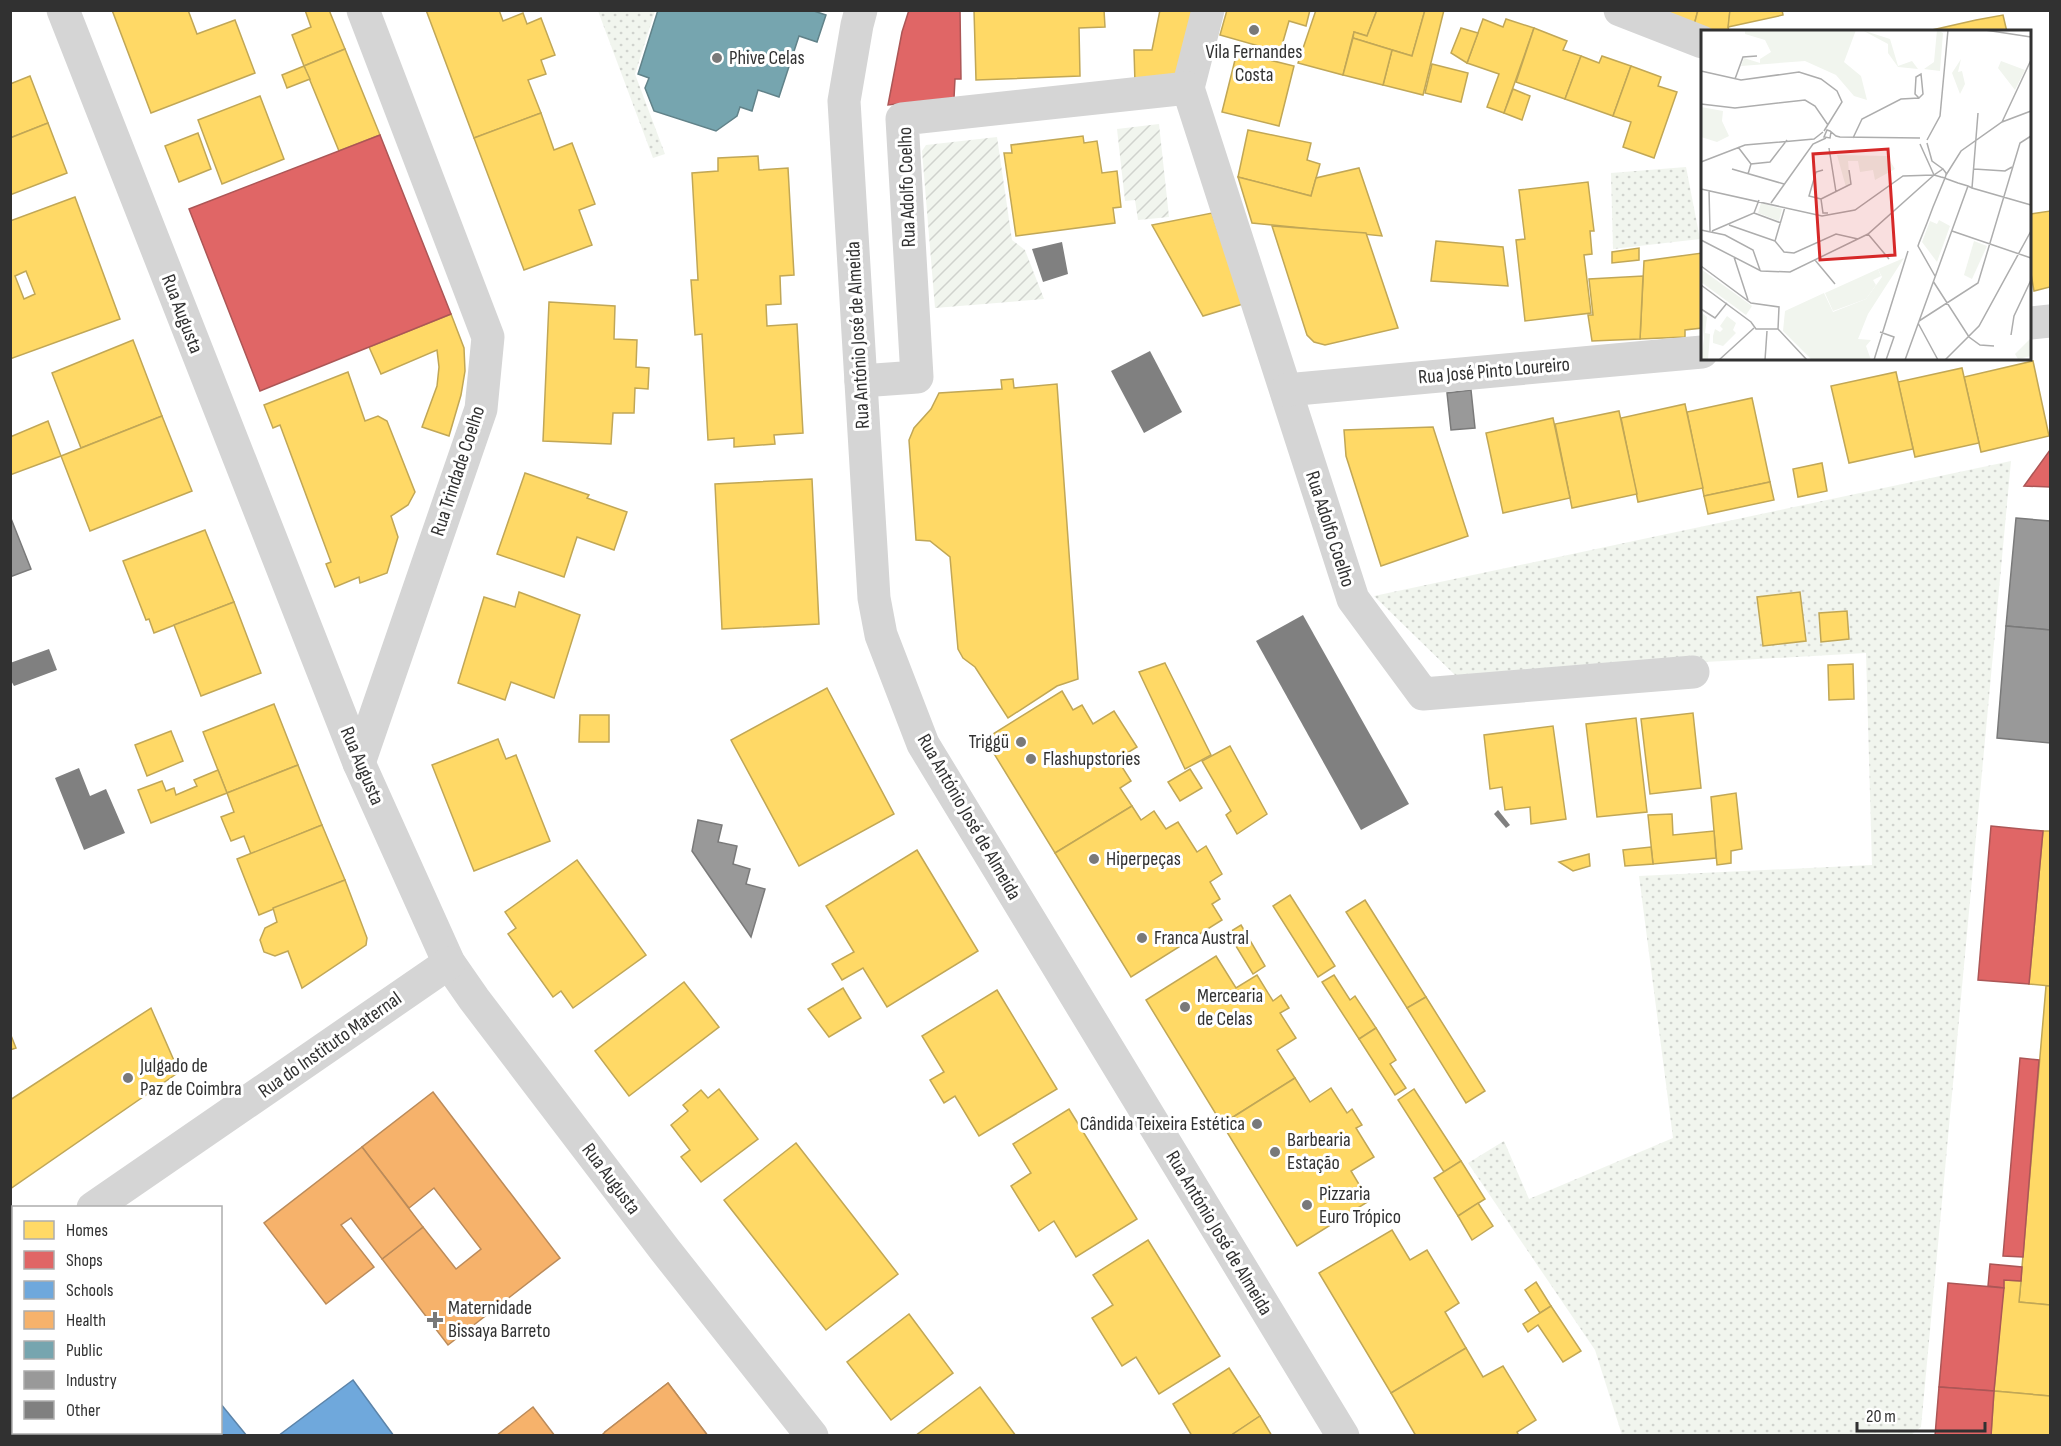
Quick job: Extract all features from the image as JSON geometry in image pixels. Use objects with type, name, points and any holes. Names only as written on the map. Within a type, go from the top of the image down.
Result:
[{"type":"street","name":"Rua Augusta","points":[[63,10],[359,763],[449,963],[665,1250],[812,1436]]},
{"type":"street","name":"Rua Trindade Coelho","points":[[359,763],[481,409],[488,337],[363,10]]},
{"type":"street","name":"Rua António José de Almeida","points":[[861,10],[844,101],[874,598],[878,624],[923,744],[1342,1436]]},
{"type":"street","points":[[1188,88],[1208,10]]},
{"type":"street","points":[[1620,10],[1701,42]]},
{"type":"street","name":"Rua Adolfo Coelho","points":[[861,381],[916,377],[902,119],[1188,88],[1353,598],[1423,694],[1693,672]]},
{"type":"street","points":[[2031,323],[2050,321]]},
{"type":"street","name":"Rua José Pinto Loureiro","points":[[1286,390],[1701,352]]},
{"type":"street","name":"Rua do Instituto Maternal","points":[[96,1206],[449,963]]},
{"type":"shaded area","points":[[598,11],[655,11],[635,74],[665,154],[653,158]]},
{"type":"shaded area","points":[[1159,124],[1169,217],[1138,220],[1135,200],[1125,201],[1117,129]]},
{"type":"shaded area","points":[[997,137],[1012,240],[1025,250],[1044,299],[935,308],[922,151],[926,145]]},
{"type":"shaded area","points":[[1686,167],[1700,239],[1613,249],[1611,173]]},
{"type":"shaded area","points":[[2011,461],[1921,1427],[1911,1435],[1622,1435],[1595,1350],[1468,1163],[1504,1141],[1529,1199],[1673,1138],[1639,876],[1872,865],[1866,653],[1456,676],[1374,596]]},
{"type":"building: Homes","points":[[112,10],[188,10],[197,34],[235,20],[255,73],[151,113]]},
{"type":"building: Homes","points":[[305,10],[329,10],[345,49],[304,66],[292,35],[311,27]]},
{"type":"building: Homes","points":[[426,10],[499,10],[503,21],[523,13],[527,24],[541,18],[555,55],[541,60],[546,74],[528,80],[541,113],[474,138]]},
{"type":"building: Homes","points":[[974,10],[1104,10],[1105,27],[1079,28],[1080,76],[976,80]]},
{"type":"building: Homes","points":[[1160,10],[1196,10],[1184,63],[1171,80],[1135,84],[1134,50],[1152,50]]},
{"type":"building: Homes","name":"Vila Fernandes Costa","points":[[1227,10],[1310,10],[1306,26],[1289,21],[1280,52],[1220,35]]},
{"type":"building: Homes","points":[[1316,10],[1377,10],[1367,36],[1354,32],[1343,75],[1298,63]]},
{"type":"building: Homes","points":[[1377,10],[1425,10],[1412,56],[1353,38],[1354,32],[1367,36]]},
{"type":"building: Homes","points":[[1425,10],[1444,10],[1423,95],[1383,85],[1392,50],[1412,56]]},
{"type":"building: Homes","points":[[1653,10],[1698,10],[1693,29]]},
{"type":"building: Homes","points":[[1698,10],[1730,10],[1728,30],[1693,29]]},
{"type":"building: Homes","points":[[1730,10],[1782,10],[1783,15],[1728,27]]},
{"type":"building: Homes","points":[[2003,15],[2007,30],[1932,30]]},
{"type":"building: Homes","points":[[1483,19],[1503,27],[1506,19],[1534,28],[1504,113],[1487,107],[1499,74],[1467,63]]},
{"type":"building: Homes","points":[[1461,28],[1478,33],[1467,63],[1451,53]]},
{"type":"building: Homes","points":[[1534,28],[1567,41],[1563,50],[1581,56],[1565,99],[1516,82]]},
{"type":"building: Homes","points":[[1353,38],[1392,50],[1383,85],[1343,75]]},
{"type":"building: Homes","points":[[345,49],[380,135],[339,151],[304,66]]},
{"type":"building: Homes","points":[[1237,52],[1294,66],[1279,126],[1222,112]]},
{"type":"building: Homes","points":[[1581,56],[1599,63],[1602,56],[1631,66],[1613,116],[1565,99]]},
{"type":"building: Homes","points":[[1432,64],[1468,73],[1461,102],[1425,93]]},
{"type":"building: Homes","points":[[304,66],[310,79],[287,88],[282,75]]},
{"type":"building: Homes","points":[[1631,66],[1661,77],[1658,86],[1677,92],[1654,158],[1623,147],[1631,122],[1613,116]]},
{"type":"building: Homes","points":[[30,76],[48,123],[10,138],[10,84]]},
{"type":"building: Homes","points":[[1513,89],[1530,96],[1522,120],[1504,113]]},
{"type":"building: Homes","points":[[260,96],[284,159],[222,184],[198,120]]},
{"type":"building: Homes","points":[[541,113],[554,150],[572,143],[595,204],[579,210],[592,245],[524,270],[474,138]]},
{"type":"building: Homes","points":[[48,123],[67,173],[10,195],[10,138]]},
{"type":"building: Homes","points":[[1248,130],[1311,143],[1307,160],[1320,164],[1311,196],[1238,177]]},
{"type":"building: Homes","points":[[198,133],[211,169],[179,182],[165,146]]},
{"type":"building: Homes","points":[[1083,136],[1084,143],[1097,141],[1102,173],[1117,171],[1121,207],[1113,208],[1115,223],[1016,236],[1004,153],[1012,153],[1011,145]]},
{"type":"building: Homes","points":[[758,156],[759,170],[788,168],[794,275],[780,276],[781,304],[766,305],[767,326],[797,324],[803,433],[774,435],[775,444],[734,447],[734,438],[708,440],[702,334],[695,335],[691,280],[698,280],[692,173],[718,171],[718,158]]},
{"type":"building: Homes","points":[[1359,168],[1382,236],[1252,223],[1238,177],[1311,196],[1316,178]]},
{"type":"building: Homes","points":[[1588,182],[1594,231],[1590,231],[1592,254],[1584,255],[1591,313],[1525,321],[1516,240],[1525,239],[1519,190]]},
{"type":"building: Homes","points":[[75,197],[120,319],[10,359],[10,221]],"holes":[[[26,271],[35,294],[24,299],[15,276]]]},
{"type":"building: Homes","points":[[2050,211],[2050,287],[2034,291],[2031,274],[2031,214]]},
{"type":"building: Homes","points":[[1212,213],[1243,304],[1203,316],[1152,225]]},
{"type":"building: Homes","points":[[1272,226],[1366,233],[1398,328],[1325,345],[1314,342],[1307,335]]},
{"type":"building: Homes","points":[[1436,241],[1503,247],[1508,286],[1431,281]]},
{"type":"building: Homes","points":[[1639,248],[1639,260],[1612,263],[1612,252]]},
{"type":"building: Homes","points":[[1701,253],[1701,328],[1685,330],[1685,337],[1640,339],[1644,261]]},
{"type":"building: Homes","points":[[1643,276],[1640,339],[1592,341],[1588,315],[1593,315],[1589,279]]},
{"type":"building: Homes","points":[[549,302],[615,306],[614,339],[637,340],[636,367],[649,368],[648,389],[635,388],[634,413],[613,413],[611,444],[543,441]]},
{"type":"building: Homes","points":[[451,314],[464,348],[465,371],[461,395],[449,436],[422,427],[437,386],[439,367],[437,350],[381,374],[369,347]]},
{"type":"building: Homes","points":[[133,340],[162,416],[81,448],[52,373]]},
{"type":"building: Homes","points":[[2033,361],[2049,436],[1981,452],[1964,377]]},
{"type":"building: Homes","points":[[1962,368],[1979,443],[1915,457],[1898,382]]},
{"type":"building: Homes","points":[[348,372],[365,421],[378,416],[387,421],[415,492],[408,505],[391,516],[398,537],[387,573],[360,583],[359,577],[335,587],[326,564],[331,562],[280,425],[273,428],[264,405]]},
{"type":"building: Homes","points":[[1896,372],[1913,449],[1849,463],[1831,386]]},
{"type":"building: Homes","points":[[1013,379],[1014,388],[1057,384],[1078,679],[1057,686],[1008,718],[975,667],[963,658],[958,649],[950,557],[930,541],[916,540],[909,440],[914,428],[931,409],[939,393],[1002,389],[1001,380]]},
{"type":"building: Homes","points":[[1752,398],[1770,482],[1704,496],[1687,412]]},
{"type":"building: Homes","points":[[1685,404],[1703,488],[1638,502],[1621,418]]},
{"type":"building: Homes","points":[[1619,411],[1637,494],[1572,508],[1555,424]]},
{"type":"building: Homes","points":[[162,416],[192,491],[90,531],[61,456]]},
{"type":"building: Homes","points":[[1553,418],[1570,498],[1503,513],[1486,433]]},
{"type":"building: Homes","points":[[48,421],[61,456],[10,475],[10,437]]},
{"type":"building: Homes","points":[[1433,427],[1468,536],[1381,566],[1346,456],[1344,430]]},
{"type":"building: Homes","points":[[1822,463],[1827,491],[1798,497],[1793,469]]},
{"type":"building: Homes","points":[[525,473],[589,495],[587,498],[627,512],[614,550],[577,537],[564,577],[497,554]]},
{"type":"building: Homes","points":[[812,479],[819,624],[722,629],[715,484]]},
{"type":"building: Homes","points":[[1770,482],[1774,500],[1708,514],[1704,496]]},
{"type":"building: Homes","points":[[205,530],[234,602],[154,633],[149,619],[146,620],[123,561]]},
{"type":"building: Homes","points":[[519,592],[580,615],[554,698],[511,682],[505,700],[458,683],[484,597],[515,607]]},
{"type":"building: Homes","points":[[1800,592],[1806,641],[1763,646],[1757,597]]},
{"type":"building: Homes","points":[[234,602],[261,673],[201,696],[174,625]]},
{"type":"building: Homes","points":[[1847,611],[1849,639],[1821,642],[1819,613]]},
{"type":"building: Homes","points":[[1165,663],[1211,755],[1185,769],[1139,672]]},
{"type":"building: Homes","points":[[1853,664],[1854,699],[1829,700],[1828,665]]},
{"type":"building: Homes","points":[[827,688],[894,814],[799,866],[731,740]]},
{"type":"building: Homes","points":[[1062,691],[1073,710],[1082,705],[1093,724],[1114,711],[1137,747],[1117,759],[1131,781],[1120,788],[1132,806],[1055,853],[985,739]]},
{"type":"building: Homes","points":[[274,704],[298,765],[227,793],[203,732]]},
{"type":"building: Homes","points":[[1693,713],[1701,788],[1650,794],[1641,719]]},
{"type":"building: Homes","points":[[580,715],[609,715],[609,742],[579,742]]},
{"type":"building: Homes","points":[[1636,718],[1647,812],[1597,817],[1586,724]]},
{"type":"building: Homes","points":[[1553,726],[1566,819],[1531,824],[1530,807],[1505,810],[1502,787],[1490,789],[1484,735]]},
{"type":"building: Homes","points":[[171,731],[183,761],[147,776],[135,745]]},
{"type":"building: Homes","points":[[498,739],[506,759],[516,755],[550,841],[474,871],[432,765]]},
{"type":"building: Homes","points":[[1230,746],[1267,814],[1237,834],[1226,815],[1231,811],[1202,761]]},
{"type":"building: Homes","points":[[298,765],[322,825],[251,854],[244,836],[231,841],[221,817],[234,812],[227,793]]},
{"type":"building: Homes","points":[[1190,769],[1202,788],[1180,801],[1168,782]]},
{"type":"building: Homes","points":[[218,770],[227,793],[151,823],[138,790],[162,781],[166,791],[174,788],[176,795],[197,786],[194,780]]},
{"type":"building: Homes","points":[[1736,793],[1742,849],[1731,851],[1731,863],[1717,865],[1711,797]]},
{"type":"building: Homes","points":[[1132,806],[1141,820],[1154,811],[1166,829],[1178,822],[1197,852],[1206,846],[1222,874],[1210,882],[1220,899],[1212,904],[1222,920],[1131,977],[1055,853]]},
{"type":"building: Homes","points":[[1672,814],[1673,835],[1714,831],[1716,858],[1653,864],[1648,815]]},
{"type":"building: Homes","points":[[322,825],[345,880],[259,915],[237,859]]},
{"type":"building: Homes","points":[[2043,831],[2050,831],[2050,986],[2029,984]]},
{"type":"building: Homes","points":[[1651,847],[1653,864],[1625,866],[1623,850]]},
{"type":"building: Homes","points":[[917,850],[978,951],[887,1007],[863,968],[842,980],[832,964],[854,952],[826,906]]},
{"type":"building: Homes","points":[[1589,854],[1590,866],[1573,871],[1559,862]]},
{"type":"building: Homes","points":[[577,860],[646,955],[573,1008],[561,991],[553,997],[508,934],[516,928],[505,912]]},
{"type":"building: Homes","points":[[345,880],[367,938],[366,945],[302,988],[288,951],[275,956],[264,952],[260,940],[265,928],[277,922],[273,908]]},
{"type":"building: Homes","points":[[1290,895],[1335,966],[1318,977],[1273,906]]},
{"type":"building: Homes","points":[[1365,900],[1426,997],[1407,1008],[1346,912]]},
{"type":"building: Homes","points":[[1241,925],[1265,966],[1253,974],[1228,933]]},
{"type":"building: Homes","points":[[1216,956],[1236,988],[1257,975],[1273,1001],[1281,995],[1289,1008],[1280,1013],[1296,1038],[1277,1050],[1295,1078],[1222,1124],[1146,1000]]},
{"type":"building: Homes","points":[[1334,975],[1350,1000],[1355,996],[1376,1028],[1359,1039],[1322,982]]},
{"type":"building: Homes","points":[[684,982],[719,1027],[629,1096],[595,1051]]},
{"type":"building: Homes","points":[[2046,986],[2050,986],[2050,1305],[2019,1302]]},
{"type":"building: Homes","points":[[843,988],[861,1018],[829,1037],[808,1009]]},
{"type":"building: Homes","points":[[997,990],[1057,1089],[979,1136],[955,1096],[944,1103],[930,1080],[944,1072],[922,1036]]},
{"type":"building: Homes","points":[[1426,997],[1485,1091],[1466,1103],[1407,1008]]},
{"type":"building: Homes","points":[[151,1008],[179,1072],[10,1189],[10,1100]]},
{"type":"building: Homes","points":[[1376,1028],[1396,1060],[1390,1064],[1406,1088],[1395,1095],[1359,1039]]},
{"type":"building: Homes","points":[[10,1033],[16,1048],[10,1050]]},
{"type":"building: Homes","points":[[1295,1078],[1310,1102],[1331,1088],[1347,1113],[1352,1109],[1362,1125],[1356,1128],[1374,1157],[1351,1171],[1369,1201],[1297,1246],[1222,1124]]},
{"type":"building: Homes","points":[[719,1089],[758,1139],[701,1182],[681,1157],[690,1150],[671,1125],[688,1111],[683,1105],[701,1090],[708,1098]]},
{"type":"building: Homes","points":[[1414,1089],[1461,1161],[1444,1172],[1398,1100]]},
{"type":"building: Homes","points":[[1069,1109],[1137,1219],[1076,1257],[1054,1221],[1039,1231],[1011,1186],[1031,1173],[1013,1144]]},
{"type":"building: Homes","points":[[796,1143],[898,1274],[826,1330],[724,1200]]},
{"type":"building: Homes","points":[[1461,1161],[1485,1199],[1458,1216],[1434,1178]]},
{"type":"building: Homes","points":[[1478,1203],[1493,1226],[1472,1240],[1458,1216]]},
{"type":"building: Homes","points":[[1392,1230],[1410,1260],[1427,1250],[1459,1303],[1445,1312],[1466,1348],[1391,1393],[1319,1273]]},
{"type":"building: Homes","points":[[1148,1240],[1220,1356],[1159,1394],[1136,1357],[1122,1366],[1092,1318],[1113,1305],[1093,1275]]},
{"type":"building: Homes","points":[[2004,1280],[2021,1281],[2019,1302],[2050,1305],[2050,1396],[1994,1391]]},
{"type":"building: Homes","points":[[1536,1282],[1551,1306],[1540,1313],[1525,1290]]},
{"type":"building: Homes","points":[[1551,1306],[1581,1351],[1563,1362],[1538,1325],[1528,1332],[1523,1324]]},
{"type":"building: Homes","points":[[909,1314],[953,1373],[891,1420],[847,1362]]},
{"type":"building: Homes","points":[[1466,1348],[1483,1377],[1503,1366],[1536,1420],[1517,1432],[1519,1436],[1416,1436],[1391,1393]]},
{"type":"building: Homes","points":[[1229,1368],[1260,1416],[1230,1436],[1192,1436],[1173,1404]]},
{"type":"building: Homes","points":[[980,1387],[1016,1436],[915,1436]]},
{"type":"building: Homes","points":[[1994,1391],[2050,1396],[2050,1436],[1991,1436]]},
{"type":"building: Homes","points":[[1260,1416],[1272,1436],[1230,1436]]},
{"type":"building: Shops","points":[[909,10],[960,10],[961,79],[955,79],[954,98],[888,105],[902,32]]},
{"type":"building: Shops","points":[[380,135],[451,314],[260,391],[189,209]]},
{"type":"building: Shops","points":[[2050,450],[2050,487],[2024,486]]},
{"type":"building: Shops","points":[[1991,826],[2043,831],[2029,984],[1978,980]]},
{"type":"building: Shops","points":[[2020,1058],[2039,1060],[2023,1257],[2003,1256]]},
{"type":"building: Shops","points":[[1990,1264],[2022,1267],[2021,1281],[2004,1280],[2004,1288],[1988,1286]]},
{"type":"building: Shops","points":[[1948,1283],[2004,1288],[1994,1391],[1939,1387]]},
{"type":"building: Shops","points":[[1939,1387],[1994,1391],[1991,1436],[1935,1436]]},
{"type":"building: Schools","points":[[353,1380],[394,1436],[278,1436]]},
{"type":"building: Schools","points":[[222,1405],[247,1436],[111,1436],[110,1434],[222,1434]]},
{"type":"building: Health","points":[[433,1092],[560,1258],[448,1345],[382,1259],[423,1227],[456,1269],[481,1249],[434,1188],[409,1208],[362,1147]]},
{"type":"building: Health","points":[[362,1147],[423,1227],[382,1259],[351,1218],[341,1225],[374,1267],[326,1304],[264,1223]]},
{"type":"building: Health","points":[[668,1383],[708,1436],[608,1436],[605,1432]]},
{"type":"building: Health","points":[[668,1383],[708,1436],[601,1436],[605,1432]]},
{"type":"building: Health","points":[[533,1407],[555,1436],[496,1436]]},
{"type":"building: Public","name":"Phive Celas","points":[[658,10],[811,10],[826,15],[817,42],[799,36],[779,97],[758,90],[752,111],[740,107],[737,116],[716,131],[654,111],[645,88],[649,78],[638,74]]},
{"type":"building: Industry","points":[[1471,390],[1475,428],[1451,430],[1447,393]]},
{"type":"building: Industry","points":[[10,516],[31,569],[10,577]]},
{"type":"building: Industry","points":[[2016,518],[2050,521],[2050,630],[2006,626]]},
{"type":"building: Industry","points":[[2006,626],[2050,630],[2050,743],[1997,738]]},
{"type":"building: Industry","points":[[698,820],[722,825],[718,842],[737,846],[733,864],[750,869],[746,884],[765,889],[751,937],[692,851]]},
{"type":"building: Other","points":[[1062,242],[1068,274],[1043,282],[1032,249]]},
{"type":"building: Other","points":[[1150,351],[1182,412],[1144,433],[1111,371]]},
{"type":"building: Other","points":[[1303,615],[1409,804],[1361,830],[1256,641]]},
{"type":"building: Other","points":[[49,649],[57,670],[14,686],[10,679],[10,663]]},
{"type":"building: Other","points":[[79,768],[90,796],[106,789],[125,833],[84,850],[55,778]]},
{"type":"building: Other","points":[[1498,810],[1510,825],[1506,828],[1494,814]]},
{"type":"place","name":"Vila Fernandes Costa","points":[[1254,30]]},
{"type":"place","name":"Phive Celas","points":[[717,58]]},
{"type":"place","name":"Triggü","points":[[1021,742]]},
{"type":"place","name":"Flashupstories","points":[[1031,759]]},
{"type":"place","name":"Hiperpeças","points":[[1094,859]]},
{"type":"place","name":"Franca Austral","points":[[1142,938]]},
{"type":"place","name":"Mercearia de Celas","points":[[1185,1007]]},
{"type":"place","name":"Julgado de Paz de Coimbra","points":[[128,1078]]},
{"type":"place","name":"Cândida Teixeira Estética","points":[[1257,1124]]},
{"type":"place","name":"Barbearia Estação","points":[[1275,1152]]},
{"type":"place","name":"Pizzaria Euro Trópico","points":[[1307,1205]]},
{"type":"place","name":"Maternidade Bissaya Barreto","points":[[435,1320]]}]
